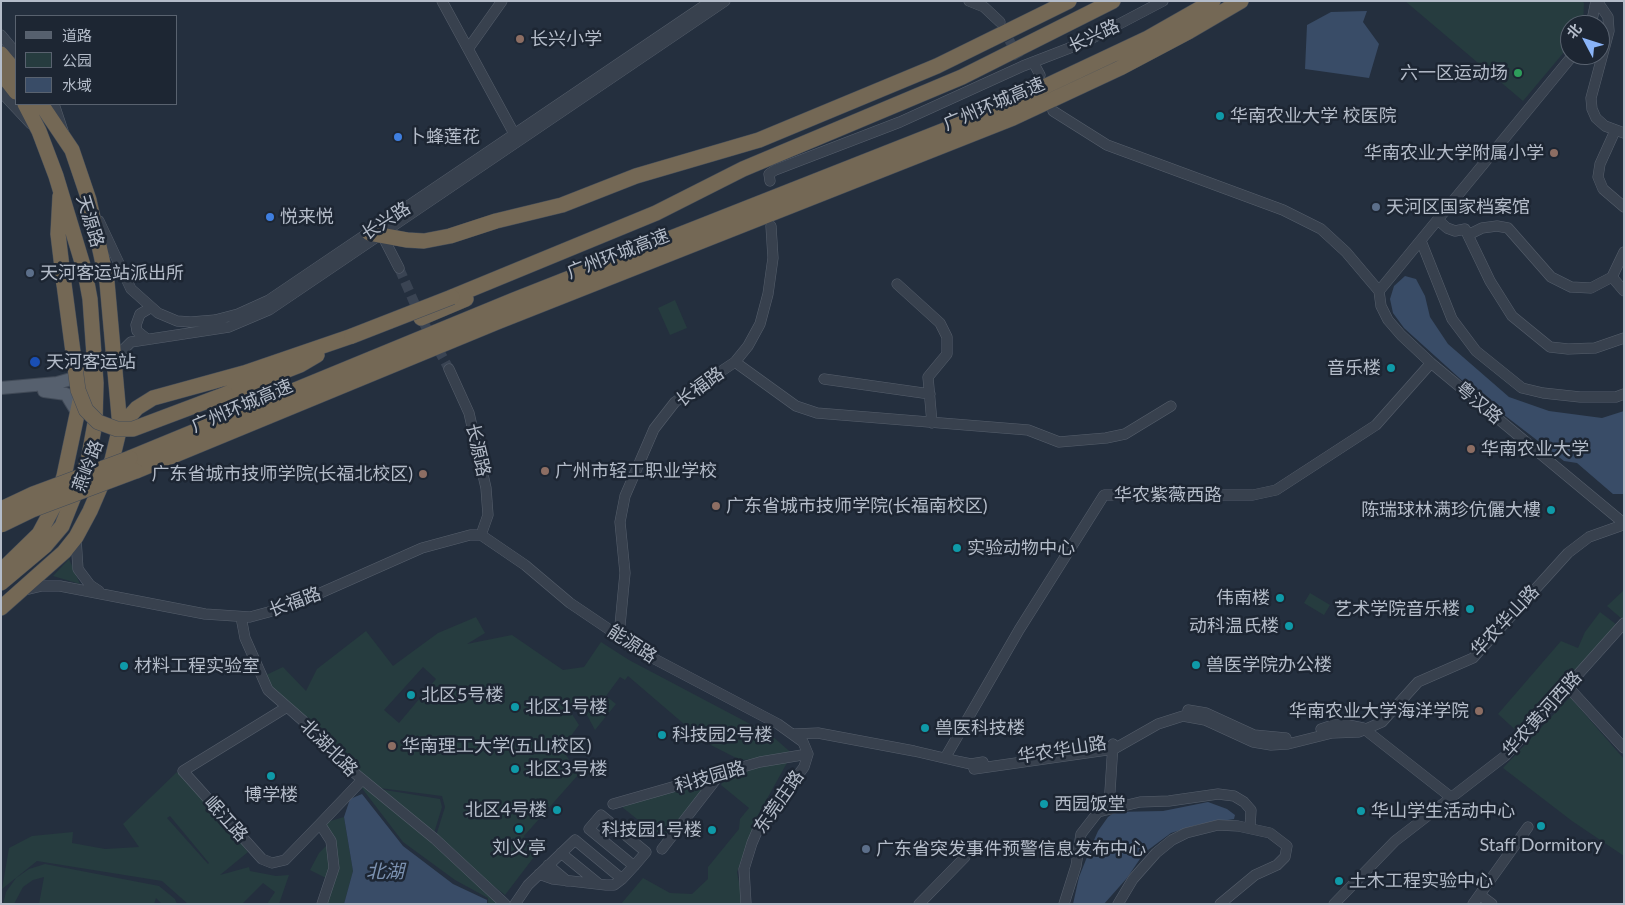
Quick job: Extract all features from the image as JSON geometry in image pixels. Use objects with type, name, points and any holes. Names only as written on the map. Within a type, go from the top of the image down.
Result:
[{"type":"highway","points":[[376,234],[424,241],[450,236],[496,220],[562,205],[636,176],[759,140],[937,66],[1069,1]]},
{"type":"highway","points":[[120,427],[137,408],[153,398],[244,373],[352,336],[656,213],[750,166],[985,66],[1113,1]]},
{"type":"highway","name":"广州环城高速","points":[[1,526],[32,510],[133,465],[505,304],[993,110],[1148,38],[1213,1]]},
{"type":"highway","name":"广州环城高速","points":[[1,509],[33,494],[133,465],[1013,118],[1120,68],[1241,1]]},
{"type":"highway","points":[[1,54],[15,71]]},
{"type":"highway","points":[[1,73],[15,91]]},
{"type":"highway","name":"天源路","points":[[26,105],[39,131],[61,189],[87,278],[94,355]]},
{"type":"highway","name":"天源路","points":[[42,105],[65,137],[77,160],[89,200],[110,301]]},
{"type":"highway","points":[[61,189],[58,234],[78,390],[86,410],[98,422],[112,428],[133,429],[300,365],[352,336]]},
{"type":"highway","points":[[421,318],[563,260],[576,249],[615,229]]},
{"type":"highway","points":[[51,564],[74,522],[96,460],[103,417],[110,301]]},
{"type":"highway","name":"燕岭路","points":[[1,608],[51,564],[76,538],[112,460],[120,427],[115,384],[110,301]]},
{"type":"highway","points":[[1,570],[31,544],[50,514],[64,476],[77,412],[94,355]]},
{"type":"highway","name":"燕岭路","points":[[1,583],[50,542],[68,514],[88,461],[92,443],[96,406],[94,355]]},
{"type":"main road","points":[[1,395],[52,387],[71,379],[94,355]]},
{"type":"main road","points":[[1,388],[52,387],[66,394],[77,412]]},
{"type":"street","points":[[442,1],[517,138]]},
{"type":"street","points":[[468,49],[502,1]]},
{"type":"street","name":"长兴路","points":[[517,138],[711,1]]},
{"type":"street","name":"长兴路","points":[[115,384],[116,364],[121,352],[131,342],[218,329],[255,317],[287,300],[376,234],[517,138],[725,1]]},
{"type":"street","points":[[969,1],[984,7],[1000,22]]},
{"type":"street","name":"长兴路","points":[[1025,62],[1085,42],[1163,1]]},
{"type":"street","points":[[1593,15],[1596,1]]},
{"type":"street","points":[[1596,1],[1608,17],[1609,31],[1591,98],[1592,109],[1596,118],[1605,126],[1620,132],[1600,164],[1598,177],[1603,189],[1624,207]]},
{"type":"street","points":[[1,35],[15,52]]},
{"type":"street","points":[[770,181],[769,174],[775,170],[900,122],[1025,62],[1040,75]]},
{"type":"street","points":[[1053,111],[1107,145],[1305,220],[1321,229],[1346,252],[1379,290],[1565,65]]},
{"type":"street","points":[[1,92],[39,131]]},
{"type":"street","points":[[54,105],[65,137]]},
{"type":"street","name":"长兴路","points":[[89,200],[124,277],[137,296],[150,308],[168,318],[191,322],[215,320],[238,314],[269,300],[376,234]]},
{"type":"street","points":[[1438,220],[1447,228],[1455,231],[1466,229],[1470,234],[1490,281],[1512,316],[1550,347],[1568,349],[1595,348],[1624,338]]},
{"type":"street","name":"长福路","points":[[619,636],[625,573],[620,522],[625,496],[654,430],[675,402],[735,362],[748,346],[760,324],[768,294],[774,258],[772,226]]},
{"type":"street","points":[[1470,234],[1482,228],[1497,226],[1508,228],[1551,276],[1571,287],[1592,288],[1612,278],[1624,252]]},
{"type":"street","points":[[376,234],[398,268]]},
{"type":"street","points":[[1420,241],[1452,319],[1476,351],[1522,388],[1543,393],[1580,397],[1616,397],[1624,394]]},
{"type":"street","points":[[1612,278],[1624,291]]},
{"type":"street","points":[[897,284],[940,323],[947,337],[947,354],[928,377],[932,423]]},
{"type":"street","name":"粤汉路","points":[[1379,290],[1381,306],[1388,320],[1401,336],[1622,523]]},
{"type":"street","points":[[147,339],[138,331],[136,325],[140,314],[150,308]]},
{"type":"street","points":[[735,362],[796,406],[817,412],[1028,430],[1059,442],[1106,438],[1125,434],[1171,406]]},
{"type":"street","name":"华农紫薇西路","points":[[945,758],[1019,630],[1104,496],[1253,495],[1276,490],[1376,425],[1431,363]]},
{"type":"street","name":"长源路","points":[[450,369],[469,413],[486,488],[488,515],[481,535]]},
{"type":"street","points":[[824,379],[930,394]]},
{"type":"street","name":"华农华山路","points":[[794,734],[818,733],[945,758],[972,766],[1113,746],[1160,717],[1183,713],[1206,713],[1254,735],[1272,738],[1288,738],[1333,726],[1348,725],[1363,728],[1382,722],[1418,682],[1472,658],[1568,553],[1588,537],[1622,523]]},
{"type":"street","name":"长福路","points":[[17,594],[30,588],[51,585],[100,592],[194,612],[240,617],[283,609],[422,548],[470,535],[481,535]]},
{"type":"street","name":"能源路","points":[[481,535],[510,554],[570,603],[647,655],[794,734]]},
{"type":"street","points":[[76,538],[78,569],[90,585],[100,592]]},
{"type":"street","name":"北湖北路","points":[[240,617],[245,638],[268,690],[309,726],[346,766],[362,780],[285,860],[272,863]]},
{"type":"street","name":"华农黄河西路","points":[[1334,904],[1344,899],[1384,851],[1505,756],[1624,623]]},
{"type":"street","points":[[1568,687],[1624,748]]},
{"type":"street","name":"岷江路","points":[[272,863],[262,859],[183,771],[287,707]]},
{"type":"street","points":[[1363,728],[1452,798]]},
{"type":"street","name":"东莞庄路","points":[[746,904],[744,869],[758,828],[804,767],[808,754],[803,742],[794,734]]},
{"type":"street","points":[[1109,808],[1113,746]]},
{"type":"street","name":"科技园路","points":[[612,804],[760,762],[808,754]]},
{"type":"street","points":[[662,849],[721,773]]},
{"type":"street","points":[[362,780],[435,840],[506,904]]},
{"type":"street","points":[[1064,904],[1076,866],[1081,834],[1098,812],[1109,808],[1218,794],[1234,796],[1244,802],[1251,810],[1250,828]]},
{"type":"street","points":[[539,874],[553,880],[600,884],[614,884],[622,879],[634,866],[646,852],[601,815],[589,828],[634,866]]},
{"type":"street","points":[[320,824],[331,841],[334,868],[322,904]]},
{"type":"street","points":[[1118,904],[1133,879],[1156,853],[1172,840],[1201,828],[1218,826],[1250,828],[1270,833],[1287,846],[1285,857],[1277,865],[1255,875],[1220,904]]},
{"type":"street","points":[[1492,904],[1477,900],[1528,827]]},
{"type":"street","points":[[515,904],[539,874],[575,840],[622,879]]},
{"type":"street","points":[[562,852],[600,884]]},
{"type":"street","points":[[919,904],[964,858]]},
{"type":"street","points":[[548,865],[567,881]]},
{"type":"green space","name":"六一区运动场","points":[[1405,1],[1582,1],[1584,3],[1583,15],[1560,15],[1560,57],[1523,101]]},
{"type":"green space","points":[[675,300],[687,328],[670,335],[658,308]]},
{"type":"green space","points":[[69,559],[80,584],[53,576]]},
{"type":"green space","points":[[1624,590],[1624,617],[1622,619],[1607,606]]},
{"type":"green space","points":[[1310,593],[1330,605],[1324,615],[1304,603]]},
{"type":"green space","points":[[1600,612],[1617,625],[1521,735],[1498,714],[1561,641],[1578,648],[1585,632]]},
{"type":"green space","points":[[476,617],[485,633],[467,644],[512,635],[563,670],[584,667],[601,642],[629,660],[771,735],[796,757],[740,760],[705,742],[628,676],[625,680],[620,677],[606,696],[616,704],[595,730],[580,702],[570,711],[579,725],[562,748],[578,775],[524,836],[537,853],[505,895],[435,839],[445,807],[442,796],[372,787],[271,693],[266,675],[283,667],[306,691],[317,669],[366,631],[393,666],[438,633]],"holes":[[[423,667],[436,679],[399,723],[384,710]]]},
{"type":"green space","points":[[1570,697],[1624,759],[1624,856],[1572,821],[1503,768]]},
{"type":"green space","points":[[788,761],[758,815],[737,872],[743,904],[621,904],[643,878],[670,893],[692,894],[708,879],[708,867],[739,829],[740,819],[749,808],[721,785],[725,776]]},
{"type":"green space","points":[[177,772],[223,820],[248,852],[220,875],[249,867],[250,871],[276,876],[289,875],[279,904],[267,904],[275,892],[263,883],[242,904],[188,904],[162,881],[37,861],[2,889],[9,848],[32,836],[73,832],[72,843],[105,849],[139,847],[123,824]],"holes":[[[170,816],[208,864],[167,818]]]},
{"type":"green space","points":[[711,780],[663,840],[622,807]]},
{"type":"green space","points":[[361,787],[377,789],[497,899],[497,904],[488,904],[488,898],[455,880],[403,842]]},
{"type":"green space","points":[[379,789],[440,799],[442,807],[434,833]]},
{"type":"green space","points":[[344,817],[353,871],[344,904],[322,904],[330,864],[326,878],[310,870],[319,853],[331,841],[320,824]]},
{"type":"green space","points":[[45,864],[159,886],[175,899],[177,904],[162,904],[156,898],[154,904],[39,904],[44,877],[33,880],[23,887],[14,904],[3,904],[6,892],[16,878],[29,869]]},
{"type":"water","points":[[1367,11],[1363,22],[1379,44],[1369,78],[1305,69],[1307,25],[1331,12]]},
{"type":"water","points":[[1405,276],[1416,279],[1425,296],[1430,317],[1448,344],[1509,397],[1549,411],[1602,418],[1624,411],[1624,494],[1613,494],[1577,463],[1564,461],[1477,394],[1404,328],[1393,313],[1390,299],[1394,286]]},
{"type":"water","name":"北湖","points":[[362,794],[403,846],[453,884],[487,900],[487,904],[344,904],[353,871],[344,817],[350,799]]},
{"type":"water","points":[[1208,802],[1227,809],[1235,815],[1234,819],[1196,825],[1171,833],[1144,853],[1127,878],[1104,904],[1073,904],[1079,877],[1091,847],[1098,831],[1108,817],[1115,812],[1163,811]]},
{"type":"tunnel","points":[[1002,27],[1019,58]]},
{"type":"tunnel","points":[[399,268],[421,318],[449,369]]},
{"type":"place","name":"长兴小学","points":[[520,39]]},
{"type":"place","name":"六一区运动场","points":[[1518,73]]},
{"type":"place","name":"华南农业大学 校医院","points":[[1220,116]]},
{"type":"place","name":"卜蜂莲花","points":[[398,137]]},
{"type":"place","name":"华南农业大学附属小学","points":[[1554,153]]},
{"type":"place","name":"天河区国家档案馆","points":[[1376,207]]},
{"type":"place","name":"悦来悦","points":[[270,217]]},
{"type":"place","name":"天河客运站派出所","points":[[30,273]]},
{"type":"place","name":"天河客运站","points":[[35,362]]},
{"type":"place","name":"音乐楼","points":[[1391,368]]},
{"type":"place","name":"华南农业大学","points":[[1471,449]]},
{"type":"place","name":"广州市轻工职业学校","points":[[545,471]]},
{"type":"place","name":"广东省城市技师学院(长福北校区)","points":[[423,474]]},
{"type":"place","name":"广东省城市技师学院(长福南校区)","points":[[716,506]]},
{"type":"place","name":"陈瑞球林满珍伉儷大樓","points":[[1551,510]]},
{"type":"place","name":"实验动物中心","points":[[957,548]]},
{"type":"place","name":"伟南楼","points":[[1280,598]]},
{"type":"place","name":"艺术学院音乐楼","points":[[1470,609]]},
{"type":"place","name":"动科温氏楼","points":[[1289,626]]},
{"type":"place","name":"兽医学院办公楼","points":[[1196,665]]},
{"type":"place","name":"材料工程实验室","points":[[124,666]]},
{"type":"place","name":"北区5号楼","points":[[411,695]]},
{"type":"place","name":"北区1号楼","points":[[515,707]]},
{"type":"place","name":"华南农业大学海洋学院","points":[[1479,711]]},
{"type":"place","name":"兽医科技楼","points":[[925,728]]},
{"type":"place","name":"科技园2号楼","points":[[662,735]]},
{"type":"place","name":"华南理工大学(五山校区)","points":[[392,746]]},
{"type":"place","name":"北区3号楼","points":[[515,769]]},
{"type":"place","name":"博学楼","points":[[271,776]]},
{"type":"place","name":"西园饭堂","points":[[1044,804]]},
{"type":"place","name":"北区4号楼","points":[[557,810]]},
{"type":"place","name":"华山学生活动中心","points":[[1361,811]]},
{"type":"place","name":"Staff Dormitory","points":[[1541,826]]},
{"type":"place","name":"刘义亭","points":[[519,829]]},
{"type":"place","name":"科技园1号楼","points":[[712,830]]},
{"type":"place","name":"广东省突发事件预警信息发布中心","points":[[866,849]]},
{"type":"place","name":"土木工程实验中心","points":[[1339,881]]}]
